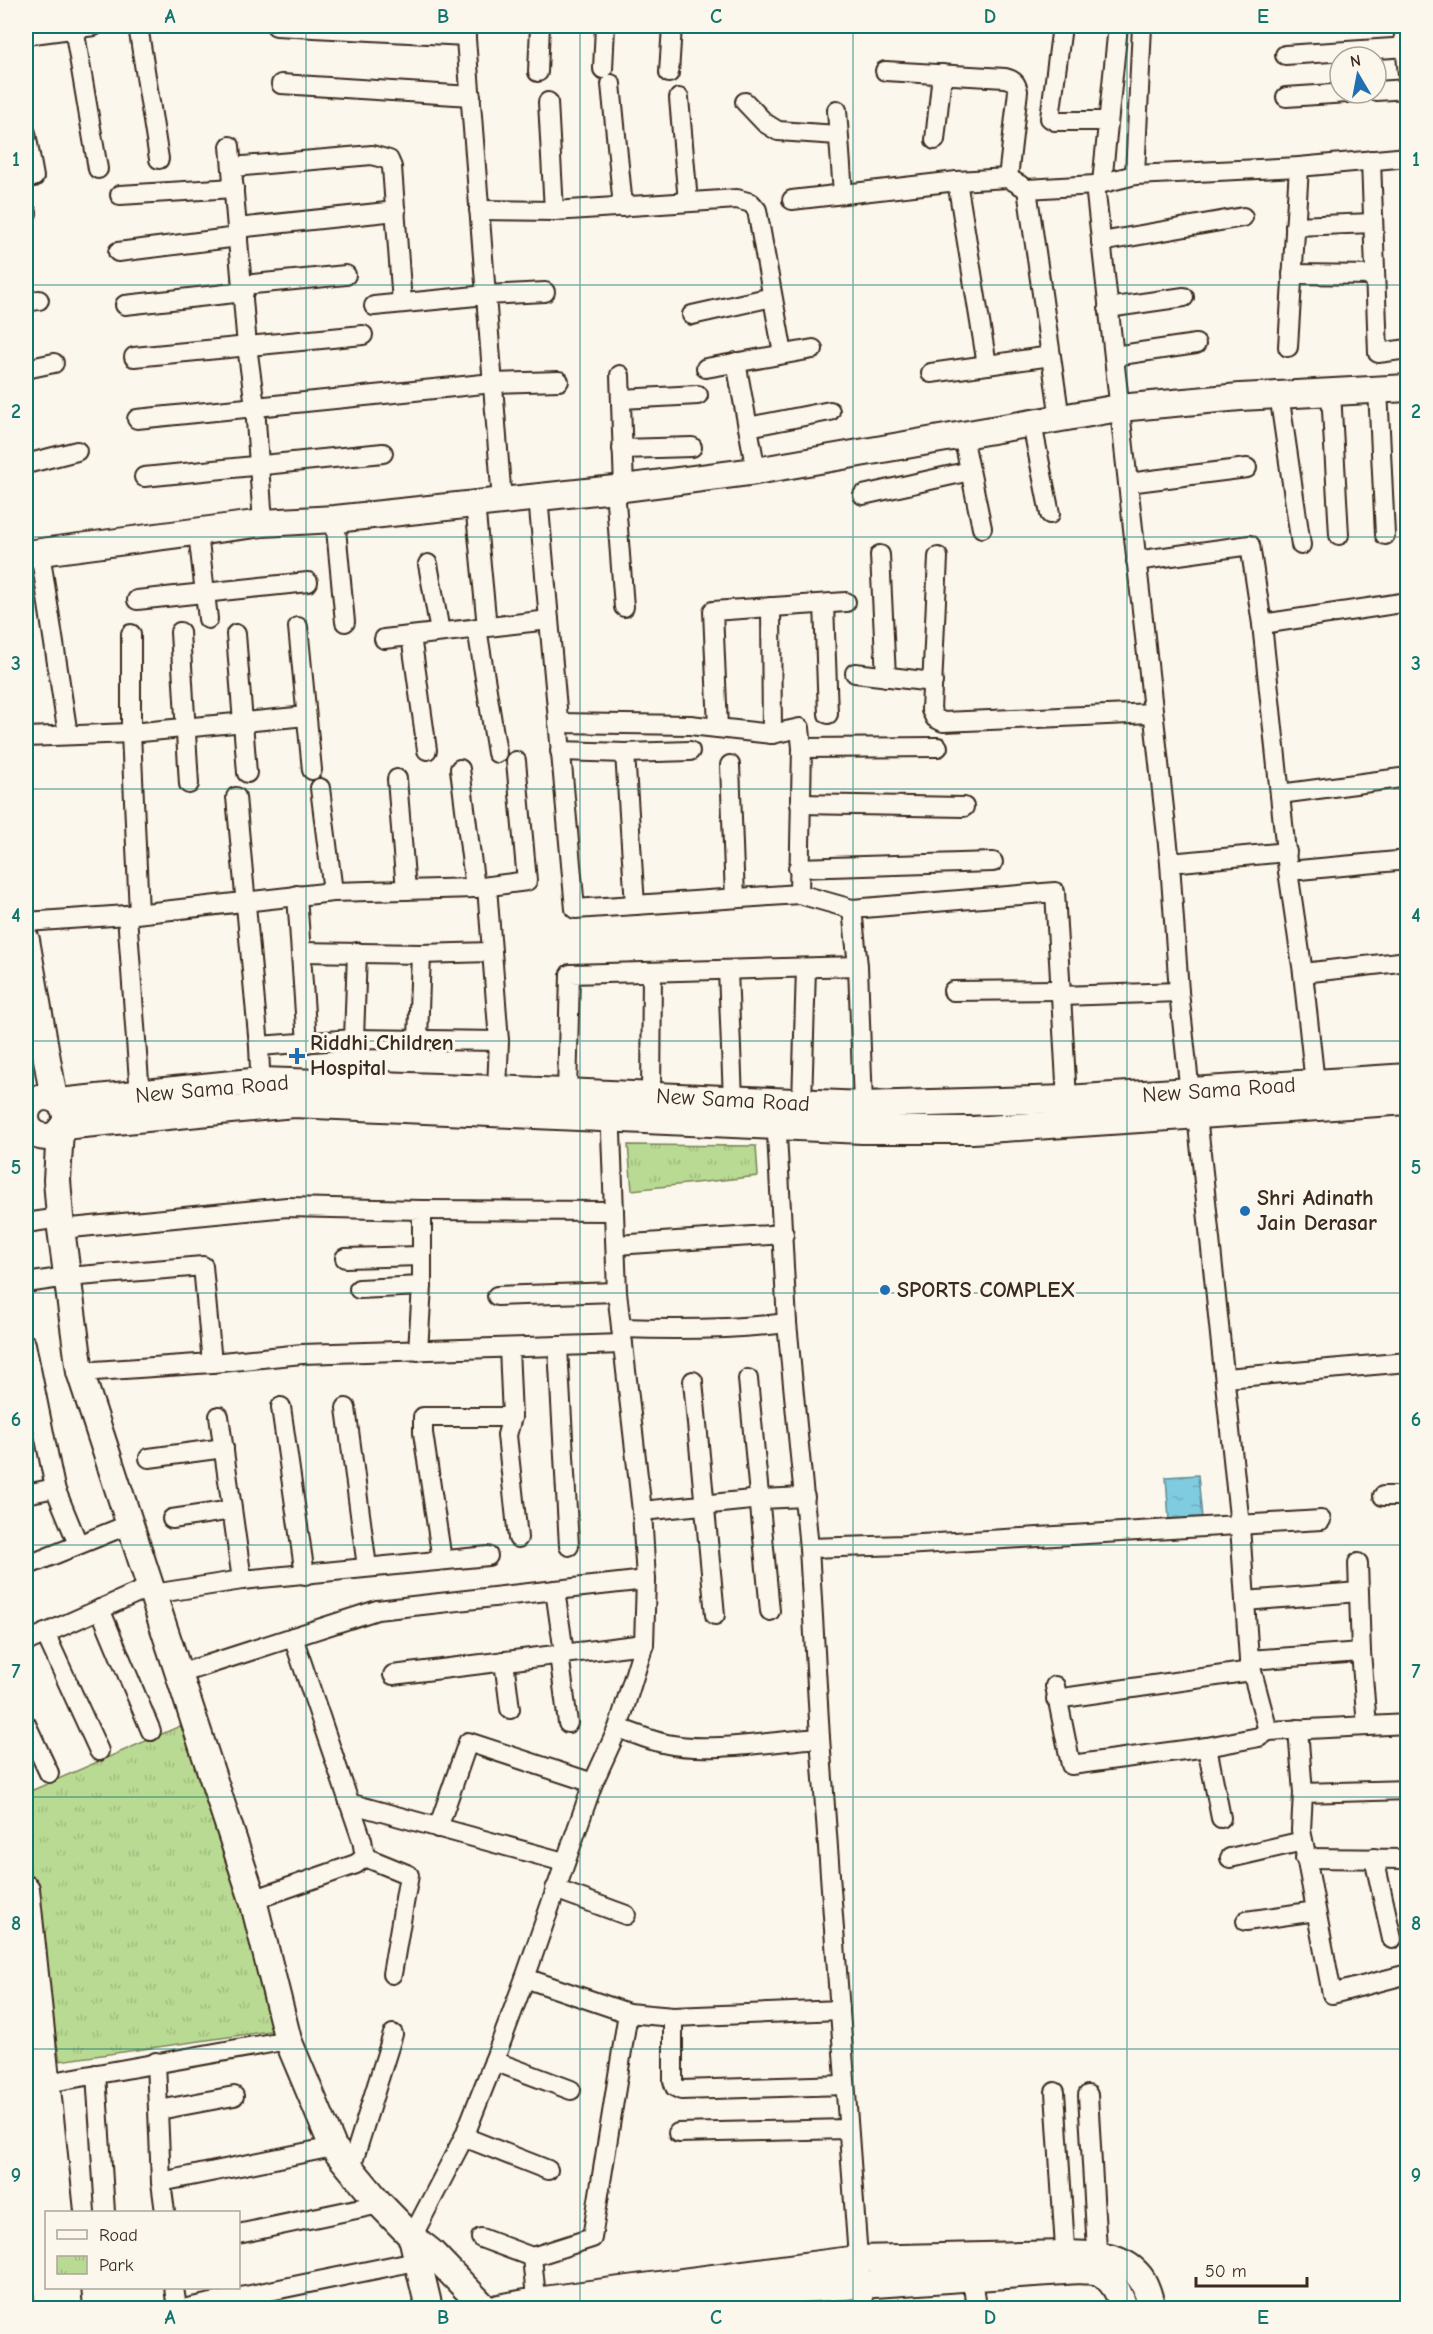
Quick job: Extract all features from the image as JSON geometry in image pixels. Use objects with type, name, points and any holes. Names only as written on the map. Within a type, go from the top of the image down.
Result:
[{"type":"street","points":[[26,34],[94,26]]},
{"type":"street","points":[[138,26],[159,159]]},
{"type":"street","points":[[276,26],[465,31],[502,501]]},
{"type":"street","points":[[538,72],[540,26]]},
{"type":"street","points":[[605,26],[607,77],[623,207]]},
{"type":"street","points":[[669,73],[672,26]]},
{"type":"street","points":[[1062,26],[1050,118],[1056,121],[1108,121]]},
{"type":"street","points":[[1118,26],[1108,121],[1098,184],[1101,242],[1170,863],[1179,992],[1226,1378],[1250,1666],[1268,1731]]},
{"type":"street","points":[[1135,175],[1142,26]]},
{"type":"street","points":[[1403,26],[1407,74]]},
{"type":"street","points":[[74,28],[98,169]]},
{"type":"street","points":[[1285,55],[1406,47]]},
{"type":"street","points":[[885,71],[1005,78],[1017,84],[1008,178]]},
{"type":"street","points":[[935,140],[942,74]]},
{"type":"street","points":[[281,84],[471,96]]},
{"type":"street","points":[[1388,90],[1407,89]]},
{"type":"street","points":[[1286,97],[1328,94]]},
{"type":"street","points":[[679,98],[688,202]]},
{"type":"street","points":[[548,102],[554,211]]},
{"type":"street","points":[[746,102],[765,123],[778,131],[838,135]]},
{"type":"street","points":[[837,110],[843,194]]},
{"type":"street","points":[[26,133],[34,177]]},
{"type":"street","points":[[230,146],[255,406],[263,523]]},
{"type":"street","points":[[232,167],[372,155],[388,160],[392,167],[402,303]]},
{"type":"street","points":[[792,200],[957,181],[1008,178],[1028,189],[1098,184],[1135,175],[1299,167],[1407,157]]},
{"type":"street","points":[[1371,160],[1378,353],[1407,349]]},
{"type":"street","points":[[1288,347],[1299,167]]},
{"type":"street","points":[[957,181],[987,365]]},
{"type":"street","points":[[120,195],[234,188]]},
{"type":"street","points":[[1028,189],[1060,419]]},
{"type":"street","points":[[479,210],[554,211],[737,199],[751,203],[757,210],[783,354]]},
{"type":"street","points":[[118,252],[396,211]]},
{"type":"street","points":[[1101,242],[1243,217]]},
{"type":"street","points":[[1295,226],[1373,223]]},
{"type":"street","points":[[1292,274],[1375,275]]},
{"type":"street","points":[[125,305],[346,275]]},
{"type":"street","points":[[374,306],[486,295],[545,292]]},
{"type":"street","points":[[692,315],[772,297]]},
{"type":"street","points":[[1108,308],[1184,297]]},
{"type":"street","points":[[134,357],[363,334]]},
{"type":"street","points":[[1114,356],[1196,344]]},
{"type":"street","points":[[706,368],[813,349]]},
{"type":"street","points":[[931,373],[1051,356]]},
{"type":"street","points":[[736,362],[756,471]]},
{"type":"street","points":[[26,369],[54,363]]},
{"type":"street","points":[[620,375],[622,449],[619,489],[624,606]]},
{"type":"street","points":[[138,418],[493,383],[559,381]]},
{"type":"street","points":[[68,735],[33,553],[263,523],[335,519],[619,489],[756,471],[1119,408],[1279,394],[1407,388]]},
{"type":"street","points":[[1378,389],[1385,535]]},
{"type":"street","points":[[1331,392],[1338,535]]},
{"type":"street","points":[[621,399],[698,394]]},
{"type":"street","points":[[1279,394],[1301,545]]},
{"type":"street","points":[[748,427],[830,411]]},
{"type":"street","points":[[1032,424],[1050,514]]},
{"type":"street","points":[[963,436],[982,528]]},
{"type":"street","points":[[622,449],[692,447]]},
{"type":"street","points":[[26,464],[77,451]]},
{"type":"street","points":[[144,477],[382,453]]},
{"type":"street","points":[[1128,483],[1247,468]]},
{"type":"street","points":[[863,495],[970,471]]},
{"type":"street","points":[[538,497],[575,909],[799,894],[852,909],[1055,892],[1067,1099]]},
{"type":"street","points":[[475,504],[482,628],[497,753]]},
{"type":"street","points":[[335,519],[345,622]]},
{"type":"street","points":[[198,533],[208,619]]},
{"type":"street","points":[[1136,561],[1250,544],[1262,624],[1288,871],[1303,973],[1316,1096]]},
{"type":"street","points":[[880,555],[886,677]]},
{"type":"street","points":[[938,557],[931,710],[935,718],[943,723],[1153,713]]},
{"type":"street","points":[[428,564],[440,633]]},
{"type":"street","points":[[137,600],[308,582]]},
{"type":"street","points":[[718,728],[713,611],[846,602]]},
{"type":"street","points":[[1262,624],[1407,602]]},
{"type":"street","points":[[824,603],[828,714]]},
{"type":"street","points":[[771,607],[772,734]]},
{"type":"street","points":[[384,639],[549,620]]},
{"type":"street","points":[[298,627],[312,770]]},
{"type":"street","points":[[180,632],[189,784]]},
{"type":"street","points":[[131,634],[133,914],[140,1095]]},
{"type":"street","points":[[236,634],[247,774]]},
{"type":"street","points":[[411,636],[427,750]]},
{"type":"street","points":[[855,673],[933,682]]},
{"type":"street","points":[[26,737],[131,733],[306,716]]},
{"type":"street","points":[[558,723],[690,725],[772,734],[800,728],[802,748],[799,894]]},
{"type":"street","points":[[802,748],[938,747]]},
{"type":"street","points":[[560,751],[626,753],[690,751]]},
{"type":"street","points":[[626,753],[635,905]]},
{"type":"street","points":[[26,922],[133,914],[333,892],[481,888],[527,881],[516,761]]},
{"type":"street","points":[[730,765],[735,898]]},
{"type":"street","points":[[460,769],[490,952],[499,1041],[497,1089]]},
{"type":"street","points":[[1280,794],[1407,777]]},
{"type":"street","points":[[397,779],[406,890]]},
{"type":"street","points":[[320,788],[333,892]]},
{"type":"street","points":[[237,797],[259,1046],[261,1107]]},
{"type":"street","points":[[800,804],[964,807]]},
{"type":"street","points":[[1170,863],[1287,852]]},
{"type":"street","points":[[1288,871],[1407,860]]},
{"type":"street","points":[[798,868],[993,862]]},
{"type":"street","points":[[297,895],[307,1043]]},
{"type":"street","points":[[852,909],[858,966],[863,1106]]},
{"type":"street","points":[[26,940],[42,1117]]},
{"type":"street","points":[[301,952],[421,954],[490,952]]},
{"type":"street","points":[[354,1039],[357,952]]},
{"type":"street","points":[[418,1039],[421,954]]},
{"type":"street","points":[[1303,973],[1407,962]]},
{"type":"street","points":[[567,1093],[570,974],[858,966]]},
{"type":"street","points":[[802,1103],[806,968]]},
{"type":"street","points":[[728,970],[733,1100]]},
{"type":"street","points":[[651,1096],[652,973]]},
{"type":"street","points":[[953,991],[1179,992]]},
{"type":"street","points":[[26,1020],[42,1117],[57,1180],[60,1223],[80,1372],[252,1900],[288,2040],[333,2147],[414,2249],[429,2308]]},
{"type":"street","points":[[259,1046],[354,1039],[499,1041]]},
{"type":"street","name":"New Sama Road","points":[[42,1117],[294,1104],[610,1107],[777,1126],[862,1130],[973,1130],[1316,1096],[1407,1077]]},
{"type":"street","name":"New Sama Road","points":[[42,1117],[140,1095],[261,1081],[567,1093],[610,1107],[651,1096],[863,1106],[1067,1099],[1193,1107]]},
{"type":"street","name":"New Sama Road","points":[[1316,1096],[1407,1101]]},
{"type":"street","points":[[776,1101],[784,1234],[786,1323],[809,1548],[847,2128],[862,2297]]},
{"type":"street","points":[[414,2249],[464,2137],[494,2061],[593,1783],[618,1728],[644,1644],[646,1580],[642,1511],[617,1292],[610,1107]]},
{"type":"street","points":[[26,1223],[60,1223],[287,1207],[614,1211]]},
{"type":"street","points":[[418,1351],[422,1286],[422,1210]]},
{"type":"street","points":[[616,1245],[784,1234]]},
{"type":"street","points":[[345,1258],[422,1257]]},
{"type":"street","points":[[26,1283],[67,1276],[203,1266],[212,1363]]},
{"type":"street","points":[[359,1289],[422,1286]]},
{"type":"street","points":[[497,1296],[617,1292]]},
{"type":"street","points":[[80,1372],[302,1354],[558,1348],[622,1336],[754,1328],[786,1323]]},
{"type":"street","points":[[26,1344],[55,1488],[78,1544]]},
{"type":"street","points":[[509,1348],[512,1417],[507,1435],[518,1538]]},
{"type":"street","points":[[558,1348],[569,1546]]},
{"type":"street","points":[[1226,1378],[1407,1362]]},
{"type":"street","points":[[748,1379],[770,1611]]},
{"type":"street","points":[[693,1381],[715,1615]]},
{"type":"street","points":[[281,1407],[305,1575]]},
{"type":"street","points":[[346,1408],[367,1567]]},
{"type":"street","points":[[219,1416],[242,1580]]},
{"type":"street","points":[[442,1560],[423,1433],[423,1417],[512,1417]]},
{"type":"street","points":[[148,1458],[224,1448]]},
{"type":"street","points":[[26,1494],[55,1488]]},
{"type":"street","points":[[1383,1496],[1407,1496]]},
{"type":"street","points":[[642,1511],[805,1497]]},
{"type":"street","points":[[172,1519],[232,1510]]},
{"type":"street","points":[[809,1548],[904,1545],[1321,1520]]},
{"type":"street","points":[[26,1566],[130,1524]]},
{"type":"street","points":[[26,1642],[100,1609],[152,1590],[488,1556]]},
{"type":"street","points":[[1358,1563],[1361,1652],[1367,1726]]},
{"type":"street","points":[[179,1674],[377,1610],[646,1580]]},
{"type":"street","points":[[555,1590],[568,1723]]},
{"type":"street","points":[[1245,1601],[1359,1592]]},
{"type":"street","points":[[100,1609],[151,1731]]},
{"type":"street","points":[[45,1633],[99,1751]]},
{"type":"street","points":[[293,1637],[362,1840],[365,1857]]},
{"type":"street","points":[[393,1675],[644,1644]]},
{"type":"street","points":[[1361,1652],[1056,1693],[1071,1765],[1207,1747],[1259,1737],[1268,1731],[1407,1724]]},
{"type":"street","points":[[504,1661],[510,1709]]},
{"type":"street","points":[[26,1724],[49,1773]]},
{"type":"street","points":[[618,1728],[665,1744],[702,1747],[820,1738]]},
{"type":"street","points":[[1298,1729],[1304,1850],[1332,1994],[1407,1974]]},
{"type":"street","points":[[438,1828],[468,1742],[593,1783]]},
{"type":"street","points":[[1207,1747],[1221,1818]]},
{"type":"street","points":[[1302,1793],[1407,1790]]},
{"type":"street","points":[[349,1803],[564,1862]]},
{"type":"street","points":[[1230,1858],[1304,1850],[1374,1858],[1407,1859]]},
{"type":"street","points":[[252,1900],[356,1864],[365,1857]]},
{"type":"street","points":[[365,1857],[409,1875],[392,1974]]},
{"type":"street","points":[[1374,1858],[1392,1939]]},
{"type":"street","points":[[26,1888],[60,2211]]},
{"type":"street","points":[[555,1889],[626,1915]]},
{"type":"street","points":[[1246,1922],[1316,1911]]},
{"type":"street","points":[[26,1971],[31,2194],[45,2276]]},
{"type":"street","points":[[525,1978],[628,2013],[673,2017],[840,2010]]},
{"type":"street","points":[[482,2238],[532,2257],[592,2238],[628,2013]]},
{"type":"street","points":[[673,2017],[673,2081],[675,2087],[681,2090],[845,2085]]},
{"type":"street","points":[[351,2168],[393,2034]]},
{"type":"street","points":[[47,2083],[288,2040]]},
{"type":"street","points":[[494,2061],[571,2090]]},
{"type":"street","points":[[156,2062],[161,2182],[165,2211]]},
{"type":"street","points":[[96,2074],[105,2211]]},
{"type":"street","points":[[1055,2092],[1066,2262]]},
{"type":"street","points":[[1088,2095],[1098,2263],[1119,2293],[1124,2308]]},
{"type":"street","points":[[159,2110],[234,2096]]},
{"type":"street","points":[[678,2133],[847,2128]]},
{"type":"street","points":[[464,2137],[548,2170]]},
{"type":"street","points":[[161,2182],[333,2147]]},
{"type":"street","points":[[240,2234],[380,2204]]},
{"type":"street","points":[[187,2308],[414,2249],[431,2252],[484,2308]]},
{"type":"street","points":[[532,2257],[536,2305]]},
{"type":"street","points":[[499,2308],[536,2305],[858,2259],[1066,2262],[1129,2266],[1141,2277],[1152,2308]]},
{"type":"street","points":[[626,2308],[862,2297],[1066,2262]]},
{"type":"street","points":[[972,2277],[976,2308]]},
{"type":"street","points":[[47,2289],[49,2308]]},
{"type":"street","points":[[67,2289],[69,2308]]},
{"type":"street","points":[[174,2289],[177,2308]]},
{"type":"green space","points":[[628,1145],[756,1146],[758,1176],[632,1190]]},
{"type":"green space","points":[[187,1723],[237,1875],[277,2030],[60,2061],[42,1961],[33,1894],[26,1793]]},
{"type":"water","points":[[1198,1475],[1202,1518],[1169,1520],[1166,1477]]},
{"type":"place","name":"Riddhi Children Hospital","points":[[297,1056]]},
{"type":"place","name":"Shri Adinath Jain Derasar","points":[[1245,1211]]},
{"type":"place","name":"SPORTS COMPLEX","points":[[885,1290]]}]
